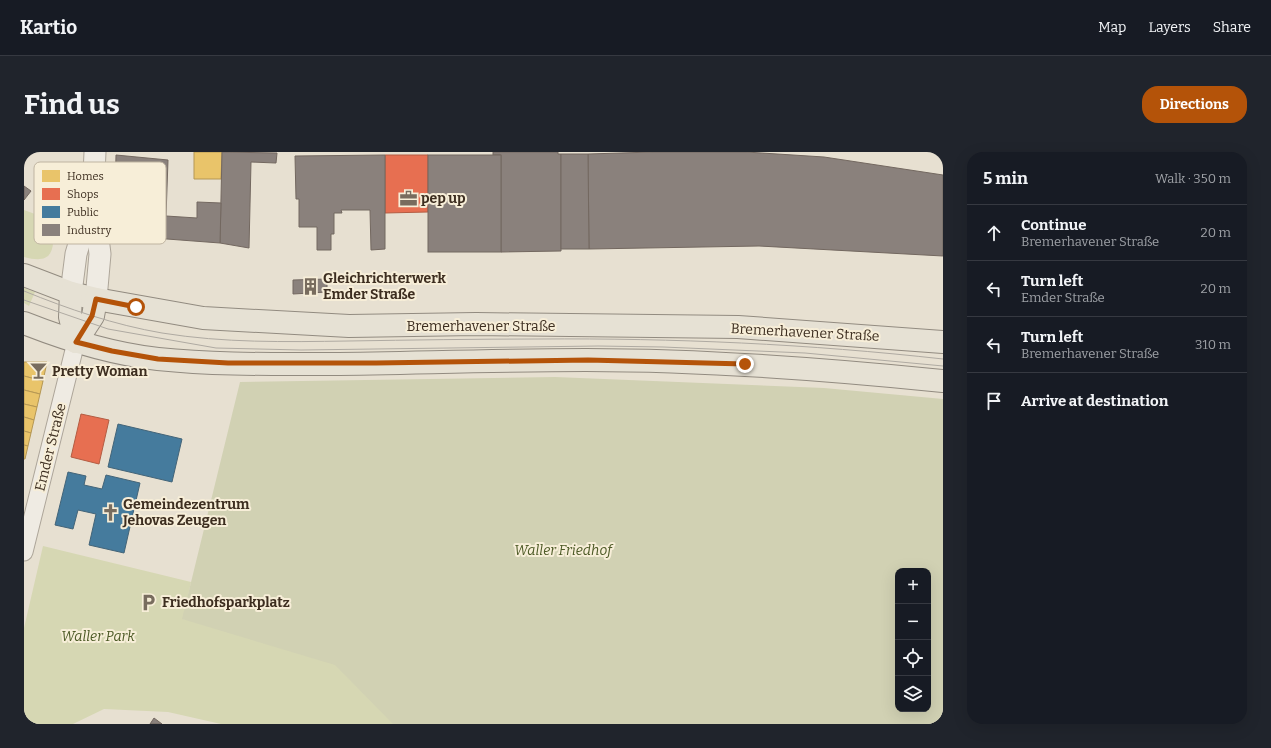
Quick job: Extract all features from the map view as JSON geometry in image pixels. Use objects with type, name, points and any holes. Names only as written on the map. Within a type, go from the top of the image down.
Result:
[{"type":"main road","name":"Bremerhavener Straße","points":[[24,275],[71,293],[96,299],[203,318],[349,326],[476,324],[738,327],[943,342]]},
{"type":"main road","name":"Emder Straße","points":[[71,293],[70,317],[76,342]]},
{"type":"main road","name":"Emder Straße","points":[[76,342],[92,316],[96,299]]},
{"type":"main road","points":[[24,323],[76,342],[112,351],[158,359],[228,363],[369,364],[588,360],[745,364],[943,381]]},
{"type":"street","name":"Emder Straße","points":[[95,162],[96,152]]},
{"type":"street","name":"Emder Straße","points":[[71,293],[76,254],[79,244]]},
{"type":"street","name":"Emder Straße","points":[[96,299],[100,254],[99,244]]},
{"type":"street","name":"Emder Straße","points":[[24,552],[76,342]]},
{"type":"green space","points":[[24,210],[34,214],[34,244],[53,244],[48,256],[42,259],[24,257]]},
{"type":"green space","points":[[24,288],[35,292],[29,306],[24,303]]},
{"type":"green space","name":"Waller Friedhof","points":[[555,377],[824,388],[943,399],[943,724],[393,724],[335,665],[182,619],[240,382]]},
{"type":"green space","name":"Waller Park","points":[[43,546],[191,582],[183,619],[385,665],[453,724],[221,724],[168,712],[104,709],[73,724],[24,724],[24,628]]},
{"type":"building: Homes","points":[[194,152],[222,152],[221,179],[194,179]]},
{"type":"building: Homes","points":[[24,362],[47,362],[43,381],[24,376]]},
{"type":"building: Homes","points":[[24,376],[43,381],[40,394],[24,390]]},
{"type":"building: Homes","points":[[24,390],[40,394],[37,407],[24,404]]},
{"type":"building: Homes","points":[[24,404],[37,407],[34,420],[24,417]]},
{"type":"building: Homes","points":[[24,417],[34,420],[31,433],[24,431]]},
{"type":"building: Homes","points":[[24,431],[31,433],[28,446],[24,445]]},
{"type":"building: Homes","points":[[24,445],[28,446],[25,459],[24,459]]},
{"type":"building: Shops","points":[[385,155],[428,155],[428,212],[385,213]]},
{"type":"building: Shops","points":[[81,414],[109,420],[99,464],[71,457]]},
{"type":"building: Public","points":[[118,424],[182,439],[172,482],[108,467]]},
{"type":"building: Public","name":"Gemeindezentrum Jehovas Zeugen","points":[[68,472],[86,476],[84,485],[102,489],[106,475],[140,483],[124,553],[89,545],[96,514],[78,510],[73,529],[55,525]]},
{"type":"building: Industry","points":[[222,152],[277,153],[276,163],[251,162],[249,248],[220,243]]},
{"type":"building: Industry","points":[[493,152],[558,152],[558,154],[561,154],[561,251],[501,252],[501,155],[493,155]]},
{"type":"building: Industry","points":[[746,152],[824,157],[943,175],[943,256],[759,246],[589,249],[588,154]]},
{"type":"building: Industry","points":[[561,154],[588,154],[589,249],[561,249]]},
{"type":"building: Industry","points":[[116,155],[168,160],[166,216],[166,162],[116,162]]},
{"type":"building: Industry","points":[[385,155],[385,249],[371,250],[370,210],[341,210],[342,213],[334,213],[334,234],[331,234],[331,250],[317,250],[317,227],[299,227],[299,199],[296,199],[295,156]]},
{"type":"building: Industry","points":[[428,155],[501,155],[501,252],[428,252]]},
{"type":"building: Industry","points":[[24,186],[31,191],[24,200]]},
{"type":"building: Industry","points":[[197,202],[221,203],[220,243],[166,239],[166,216],[197,218]]},
{"type":"building: Industry","name":"Gleichrichterwerk Emder Straße","points":[[327,279],[327,292],[293,294],[293,280]]},
{"type":"building: Industry","points":[[154,718],[162,724],[150,724]]},
{"type":"tram line","points":[[24,291],[75,310],[127,326],[162,333],[208,339],[278,342],[467,339],[691,341],[842,349],[943,359]]},
{"type":"tram line","points":[[24,300],[108,329],[216,348],[301,350],[598,346],[663,347],[805,353],[943,366]]},
{"type":"place","name":"pep up","points":[[408,198]]},
{"type":"place","name":"Gleichrichterwerk Emder Straße","points":[[310,286]]},
{"type":"place","name":"Pretty Woman","points":[[39,371]]},
{"type":"place","name":"Gemeindezentrum Jehovas Zeugen","points":[[110,512]]},
{"type":"place","name":"Friedhofsparkplatz","points":[[149,602]]},
{"type":"route","points":[[136,307],[96,299],[89,323],[76,342],[112,351],[158,359],[228,363],[294,364],[588,360],[745,364]]}]
